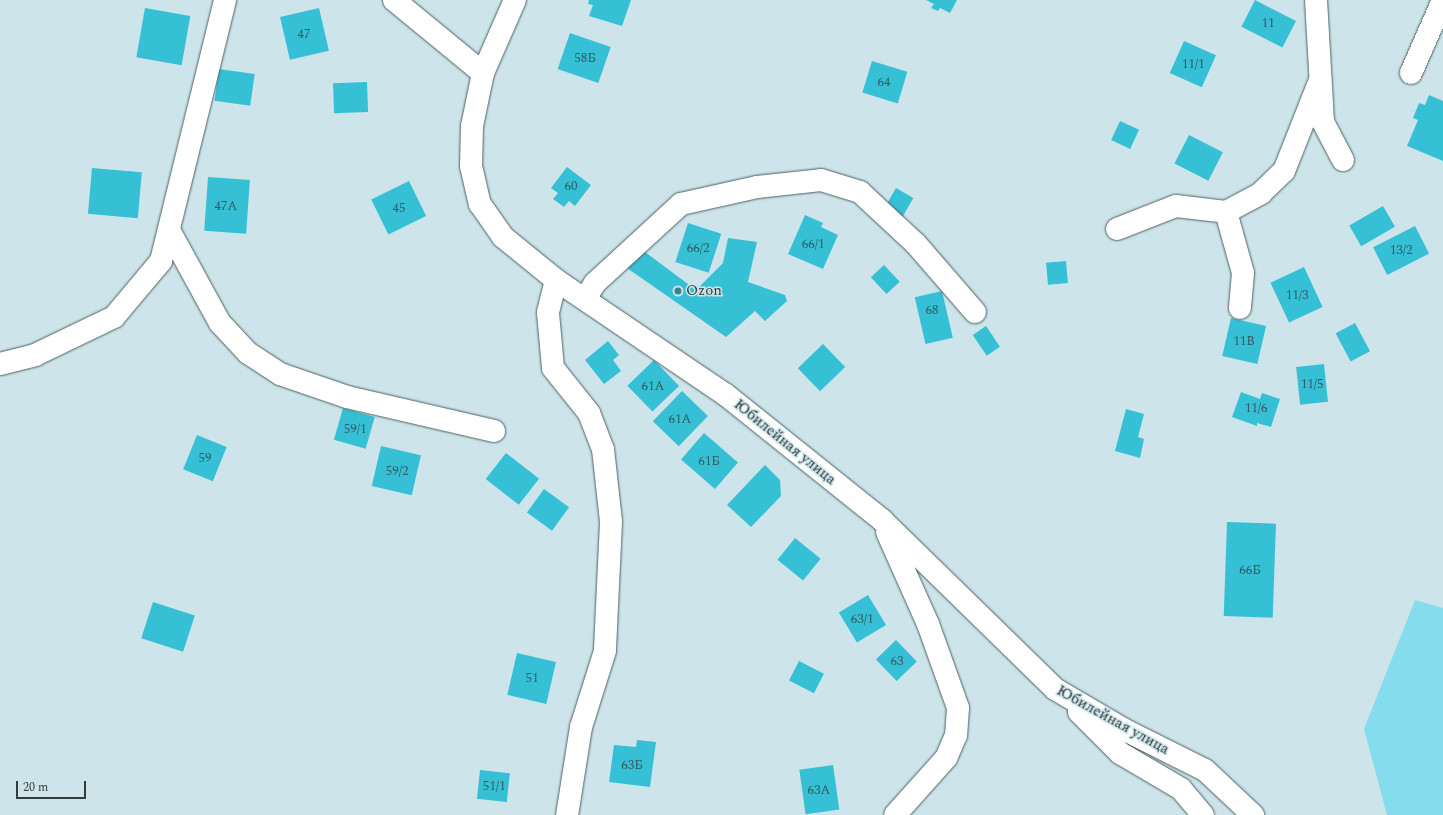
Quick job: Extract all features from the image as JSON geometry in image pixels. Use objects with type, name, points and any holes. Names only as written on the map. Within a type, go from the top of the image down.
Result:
[{"type":"street","points":[[0,364],[35,355],[114,317],[161,261],[225,0]]},
{"type":"street","points":[[394,0],[483,73]]},
{"type":"street","name":"Юбилейная улица","points":[[515,0],[483,73],[472,126],[471,166],[480,204],[503,237],[556,280],[726,395],[882,520],[1055,689],[1125,730],[1205,770],[1253,815]]},
{"type":"street","points":[[1316,0],[1323,122],[1343,160]]},
{"type":"street","points":[[1411,73],[1443,0]]},
{"type":"street","points":[[1117,229],[1176,206],[1226,212],[1261,193],[1284,171],[1320,80]]},
{"type":"street","points":[[585,299],[595,283],[681,204],[757,187],[821,180],[860,192],[916,244],[975,312]]},
{"type":"street","points":[[1226,212],[1243,273],[1240,308]]},
{"type":"street","points":[[169,230],[220,323],[248,353],[280,374],[346,397],[494,431]]},
{"type":"street","points":[[556,280],[548,313],[553,368],[589,413],[602,449],[612,522],[605,651],[581,727],[567,815]]},
{"type":"street","points":[[882,520],[928,624],[958,708],[956,735],[946,758],[895,815]]},
{"type":"street","points":[[1055,689],[1120,753],[1181,789],[1203,815]]},
{"type":"shaded area","points":[[1415,600],[1443,608],[1443,815],[1387,815],[1364,729]]},
{"type":"building","points":[[589,0],[631,0],[622,26],[589,16],[593,5],[588,4]]},
{"type":"building","points":[[926,0],[957,0],[950,13],[940,8],[938,11],[931,8],[934,4]]},
{"type":"building","points":[[1255,0],[1296,21],[1282,48],[1241,27]]},
{"type":"building","points":[[145,8],[190,16],[182,65],[136,57]]},
{"type":"building","points":[[319,8],[329,51],[290,60],[280,17]]},
{"type":"building","points":[[570,33],[611,47],[598,83],[558,69]]},
{"type":"building","points":[[1184,41],[1216,55],[1202,87],[1170,73]]},
{"type":"building","points":[[872,61],[907,72],[898,103],[862,93]]},
{"type":"building","points":[[219,69],[255,74],[250,106],[215,101]]},
{"type":"building","points":[[367,82],[368,112],[334,113],[333,83]]},
{"type":"building","points":[[1429,95],[1443,101],[1443,161],[1407,146],[1418,120],[1413,118],[1419,103],[1425,105]]},
{"type":"building","points":[[1120,121],[1139,130],[1130,149],[1111,140]]},
{"type":"building","points":[[1189,135],[1223,152],[1208,181],[1174,164]]},
{"type":"building","points":[[567,167],[591,185],[575,206],[569,201],[564,207],[553,199],[558,193],[551,188]]},
{"type":"building","points":[[92,168],[142,172],[138,218],[88,214]]},
{"type":"building","points":[[208,177],[250,180],[246,234],[204,231]]},
{"type":"building","points":[[409,181],[426,216],[388,234],[371,199]]},
{"type":"building","points":[[896,188],[913,198],[900,221],[882,211]]},
{"type":"building","points":[[1383,206],[1395,227],[1361,246],[1349,226]]},
{"type":"building","points":[[805,215],[823,223],[821,227],[838,235],[823,269],[788,254]]},
{"type":"building","points":[[688,223],[721,234],[709,273],[675,262]]},
{"type":"building","points":[[1415,226],[1429,254],[1387,275],[1373,247]]},
{"type":"building","points":[[728,238],[757,242],[748,282],[785,295],[787,301],[765,321],[755,311],[726,337],[627,268],[641,249],[696,290],[723,263]]},
{"type":"building","points":[[1066,261],[1068,283],[1048,285],[1046,263]]},
{"type":"building","points":[[884,265],[900,282],[887,294],[871,277]]},
{"type":"building","points":[[1304,267],[1323,307],[1289,323],[1270,283]]},
{"type":"building","points":[[942,291],[953,338],[926,344],[915,297]]},
{"type":"building","points":[[1231,318],[1266,326],[1257,364],[1222,356]]},
{"type":"building","points":[[1355,323],[1370,351],[1351,362],[1336,333]]},
{"type":"building","points":[[986,326],[1000,347],[987,356],[973,335]]},
{"type":"building","points":[[608,341],[619,355],[613,360],[621,371],[604,384],[585,360]]},
{"type":"building","points":[[823,344],[845,367],[820,391],[798,368]]},
{"type":"building","points":[[654,360],[679,386],[652,412],[627,386]]},
{"type":"building","points":[[1324,364],[1328,402],[1300,405],[1296,367]]},
{"type":"building","points":[[682,391],[708,416],[679,446],[653,421]]},
{"type":"building","points":[[1241,392],[1260,399],[1262,393],[1280,399],[1271,427],[1257,423],[1257,426],[1232,417]]},
{"type":"building","points":[[343,408],[375,417],[366,449],[334,440]]},
{"type":"building","points":[[1126,409],[1144,414],[1138,437],[1144,439],[1140,458],[1115,451]]},
{"type":"building","points":[[704,433],[738,463],[715,489],[681,459]]},
{"type":"building","points":[[197,435],[227,447],[213,481],[183,469]]},
{"type":"building","points":[[381,446],[421,455],[412,495],[372,486]]},
{"type":"building","points":[[506,453],[539,479],[519,505],[486,479]]},
{"type":"building","points":[[765,465],[780,480],[781,496],[751,527],[727,505]]},
{"type":"building","points":[[544,489],[569,507],[552,531],[527,512]]},
{"type":"building","points":[[1227,522],[1276,524],[1273,618],[1224,616]]},
{"type":"building","points":[[795,538],[821,559],[803,581],[777,560]]},
{"type":"building","points":[[868,595],[886,625],[857,643],[839,613]]},
{"type":"building","points":[[153,602],[195,616],[183,652],[141,638]]},
{"type":"building","points":[[896,640],[917,662],[897,681],[876,659]]},
{"type":"building","points":[[517,653],[556,662],[546,704],[507,695]]},
{"type":"building","points":[[799,661],[824,674],[814,693],[789,681]]},
{"type":"building","points":[[637,740],[656,742],[650,787],[609,782],[614,745],[636,747]]},
{"type":"building","points":[[833,765],[839,810],[806,814],[799,770]]},
{"type":"building","points":[[480,770],[510,773],[507,802],[477,799]]},
{"type":"place","name":"Ozon","points":[[678,291]]}]
